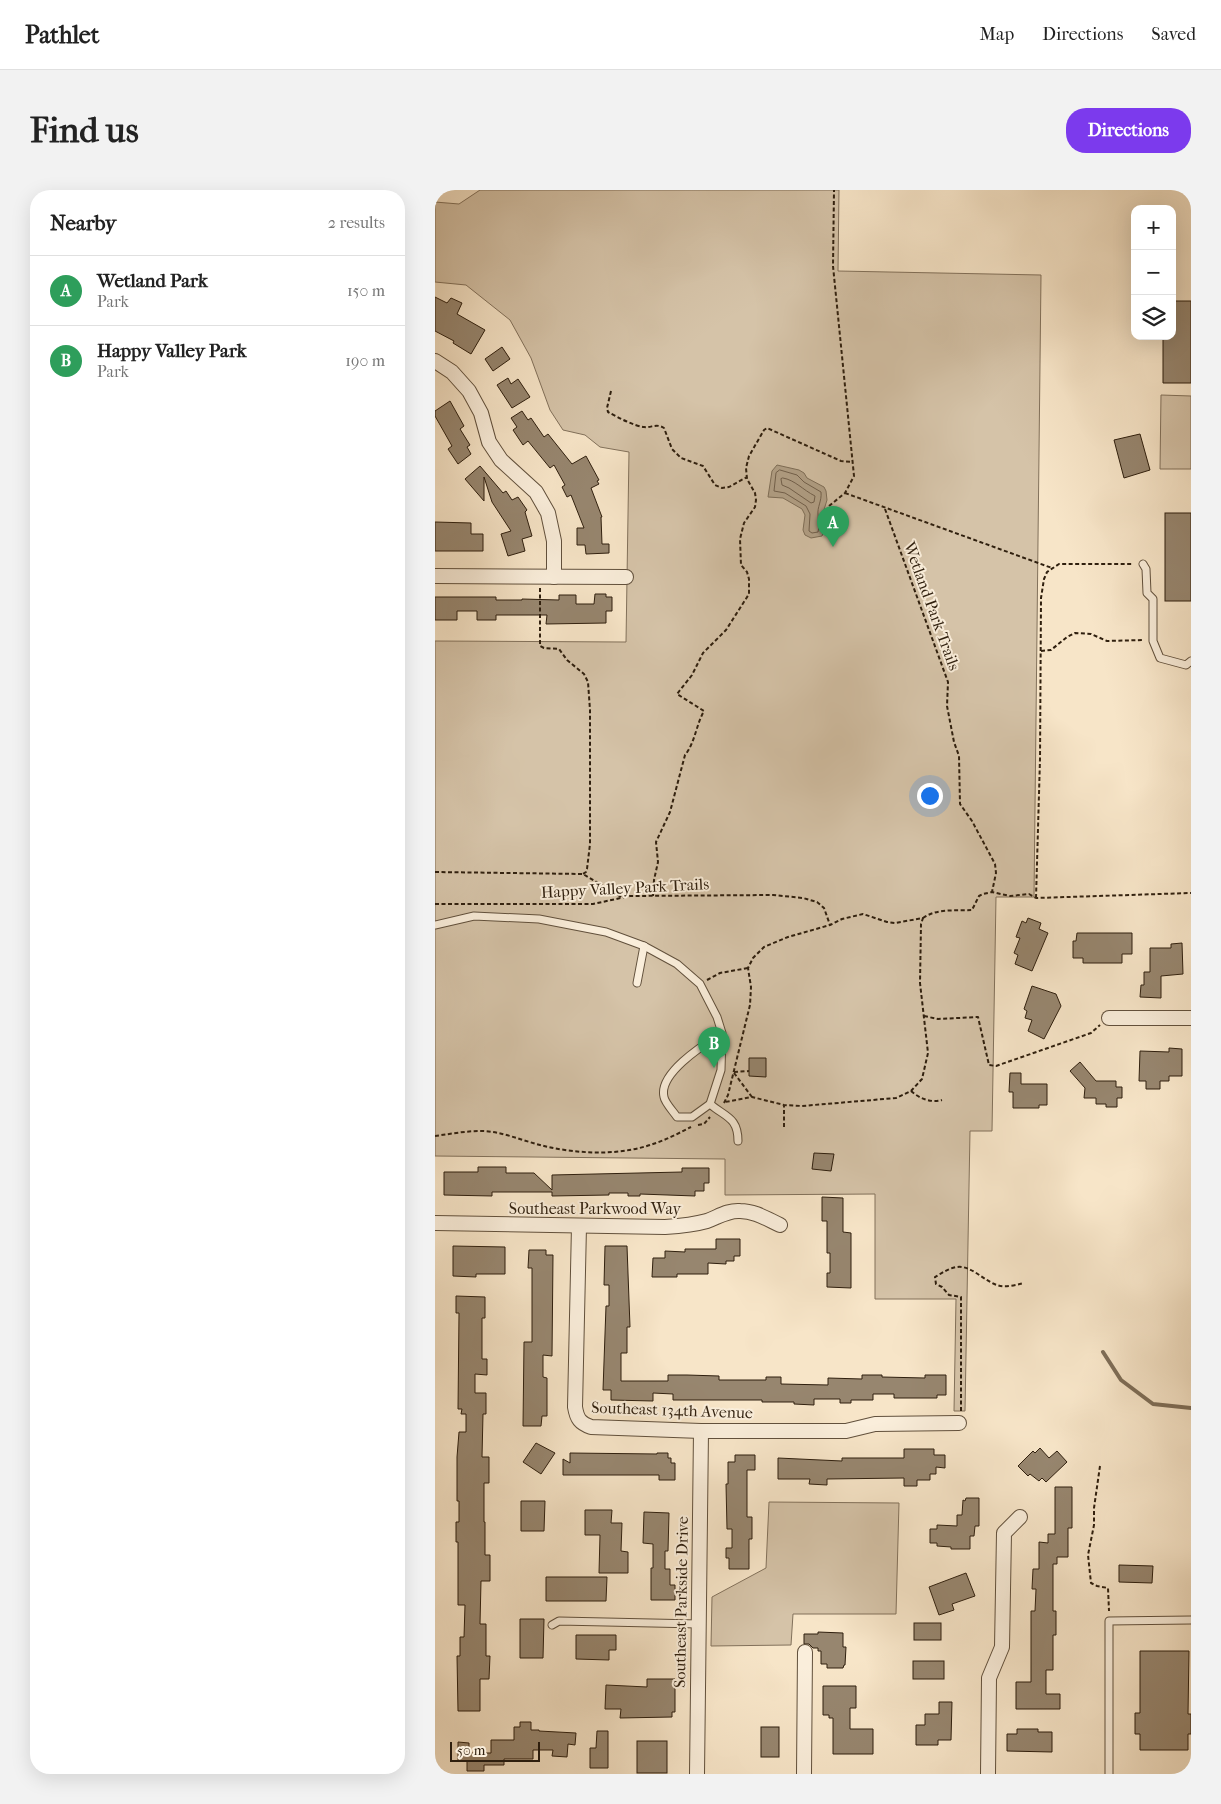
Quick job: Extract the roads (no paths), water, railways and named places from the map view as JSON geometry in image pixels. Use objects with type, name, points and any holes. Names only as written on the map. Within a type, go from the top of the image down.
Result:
[{"type":"street","points":[[435,361],[452,372],[469,391],[481,413],[489,442],[501,460],[536,492],[548,513],[554,541],[554,576]]},
{"type":"street","points":[[435,576],[626,577]]},
{"type":"street","points":[[1109,1018],[1191,1018]]},
{"type":"street","name":"Southeast Parkwood Way","points":[[435,1224],[689,1226],[727,1212],[739,1210],[754,1213],[780,1225]]},
{"type":"street","name":"Southeast 134th Avenue","points":[[579,1226],[575,1407],[577,1418],[583,1424],[591,1427],[701,1431],[846,1431],[875,1424],[959,1423]]},
{"type":"street","name":"Southeast Parkside Drive","points":[[697,1774],[701,1431]]},
{"type":"street","points":[[988,1774],[989,1678],[1002,1648],[1004,1534],[1020,1516]]},
{"type":"street","points":[[804,1774],[805,1652]]},
{"type":"lane","points":[[1143,564],[1146,569],[1147,593],[1153,599],[1153,641],[1160,658],[1186,665],[1191,661]]},
{"type":"lane","points":[[435,925],[474,916],[539,919],[606,932],[644,946],[677,964],[699,984],[717,1017],[722,1033],[721,1070],[710,1104],[692,1117],[677,1116],[664,1098],[664,1086],[670,1076],[691,1054],[722,1033]]},
{"type":"lane","points":[[637,983],[644,946]]},
{"type":"lane","points":[[710,1104],[733,1120],[737,1128],[738,1141]]},
{"type":"lane","points":[[1109,1774],[1109,1621],[1191,1620]]},
{"type":"lane","points":[[552,1625],[559,1621],[699,1624]]},
{"type":"water","points":[[777,465],[799,470],[807,478],[824,487],[827,500],[823,513],[824,531],[822,536],[811,538],[805,535],[803,530],[805,515],[802,509],[783,498],[768,497],[772,471]]},
{"type":"waterway","points":[[1103,1352],[1121,1380],[1153,1404],[1191,1408]]},
{"type":"place","name":"Wetland Park","points":[[833,547]]},
{"type":"place","name":"Happy Valley Park","points":[[714,1068]]}]
